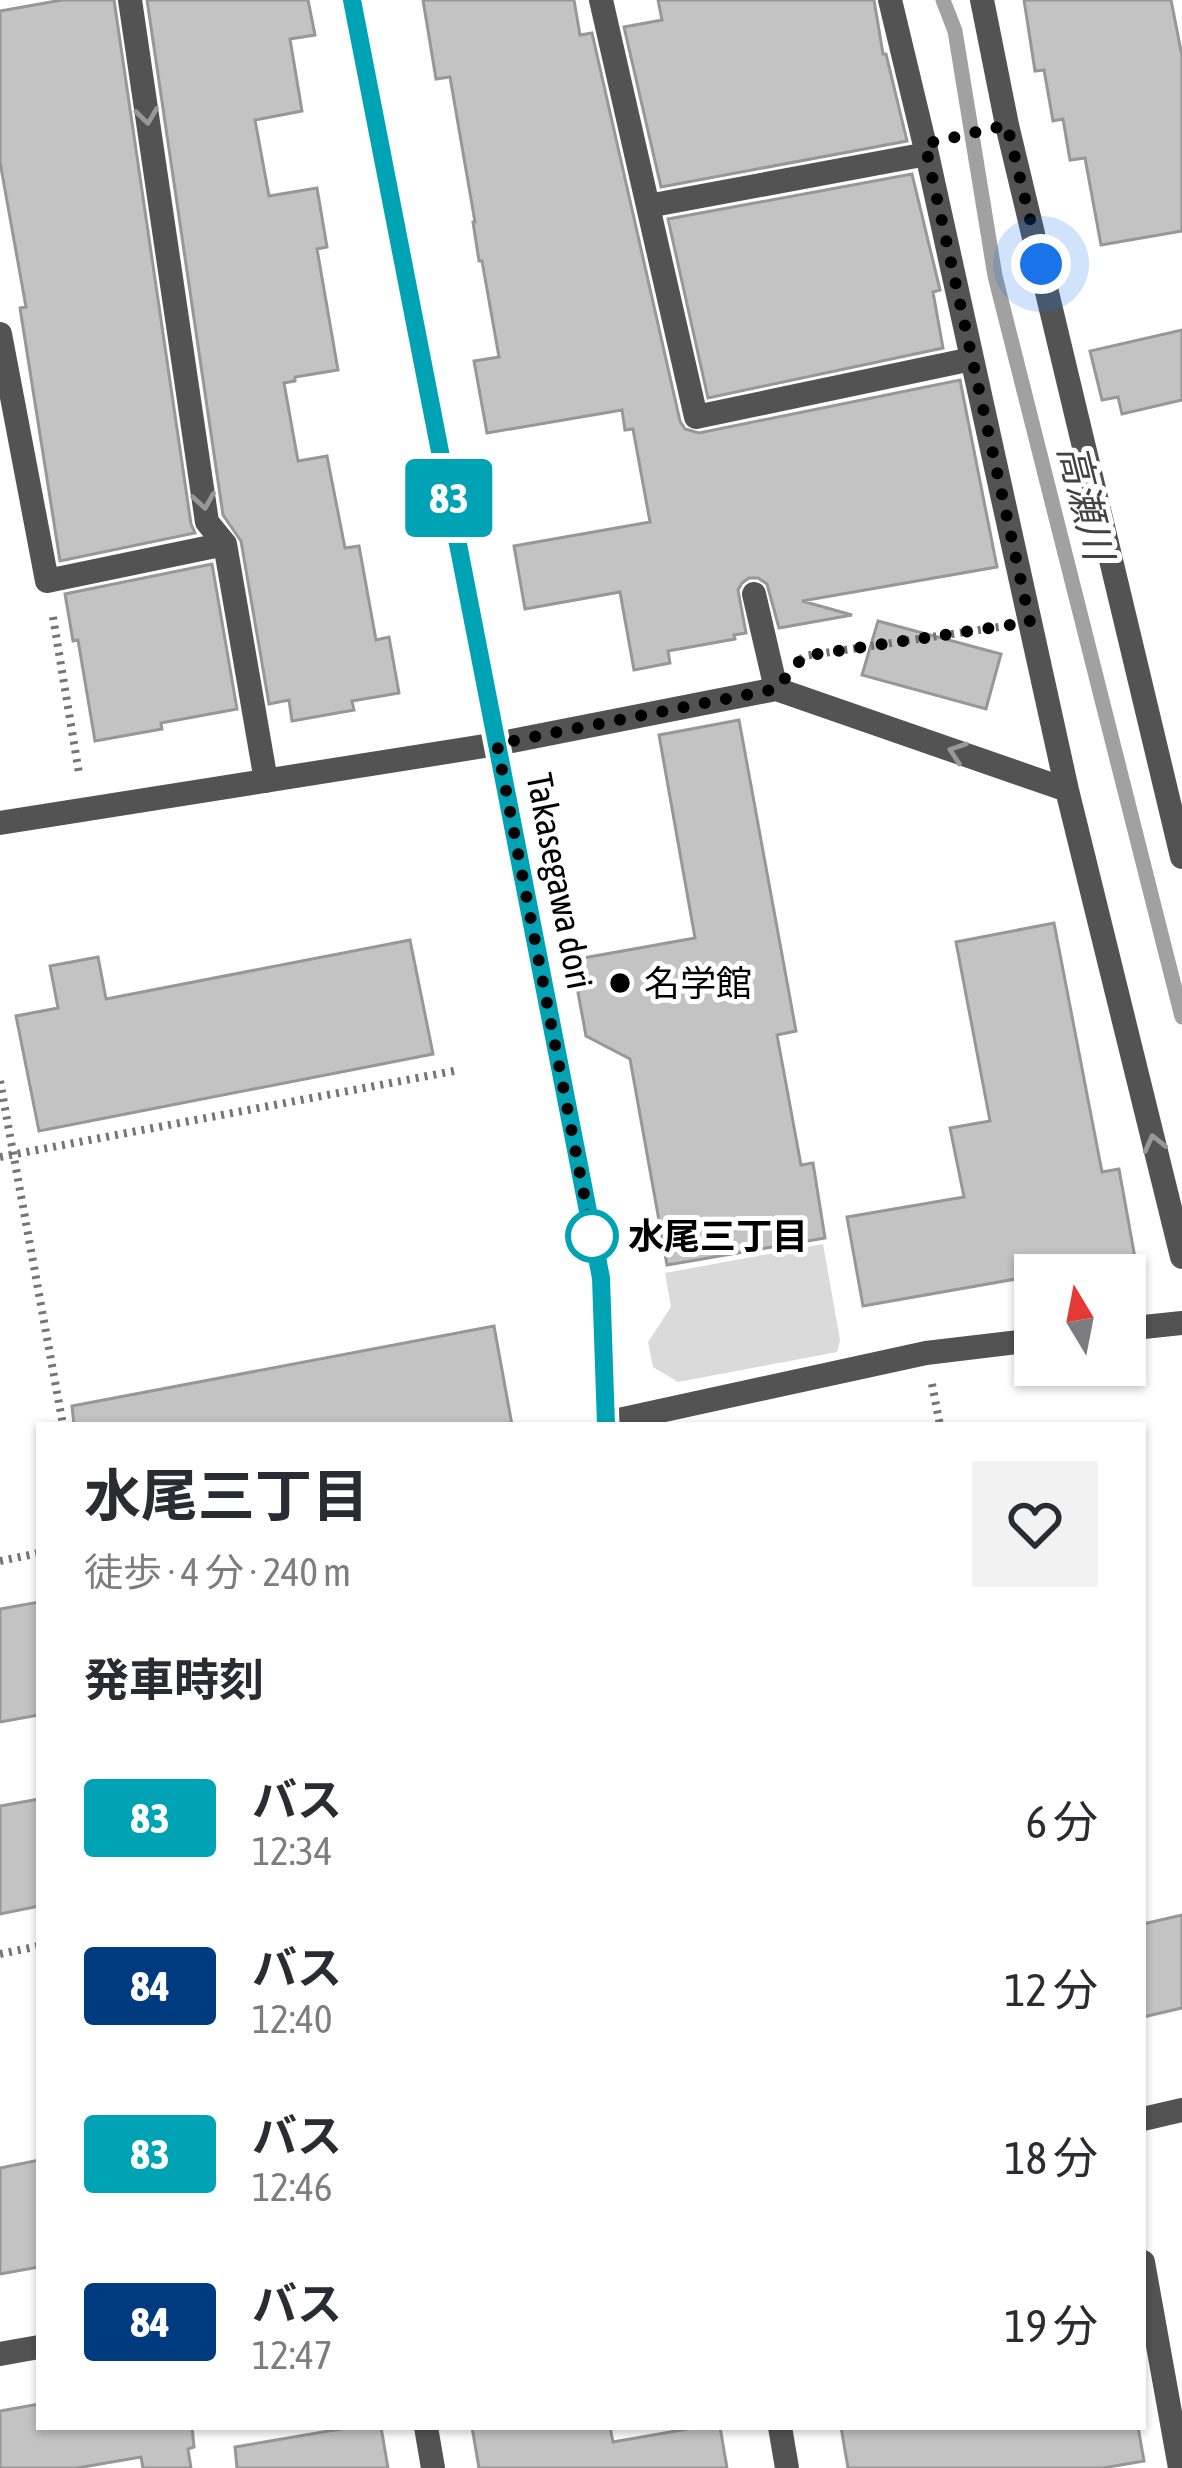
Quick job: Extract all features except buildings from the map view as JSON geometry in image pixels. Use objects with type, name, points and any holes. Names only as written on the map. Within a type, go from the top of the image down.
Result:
[{"type":"street","points":[[130,0],[207,522],[226,544],[266,781]]},
{"type":"street","name":"Takasegawa dori","points":[[352,0],[601,1278],[606,1422]]},
{"type":"street","points":[[601,0],[696,417],[972,359]]},
{"type":"street","points":[[890,0],[1067,790],[1182,1257]]},
{"type":"street","points":[[982,0],[1007,125],[1182,857]]},
{"type":"street","points":[[648,206],[927,154]]},
{"type":"street","points":[[0,334],[47,580],[226,544]]},
{"type":"street","points":[[754,594],[776,689]]},
{"type":"street","points":[[0,823],[497,744],[776,689],[1067,790]]},
{"type":"street","points":[[1146,1327],[1182,1323]]},
{"type":"street","points":[[615,1422],[926,1353],[1014,1343]]},
{"type":"street","points":[[1146,2118],[1182,2110]]},
{"type":"street","points":[[1146,2279],[1180,2468]]},
{"type":"street","points":[[0,2354],[36,2348]]},
{"type":"street","points":[[427,2430],[433,2468]]},
{"type":"street","points":[[781,2430],[787,2468]]},
{"type":"path","points":[[47,580],[86,810]]},
{"type":"path","points":[[776,689],[804,656],[1030,622]]},
{"type":"path","points":[[0,1157],[459,1070]]},
{"type":"path","points":[[0,1081],[62,1422]]},
{"type":"path","points":[[0,1562],[36,1554]]},
{"type":"path","points":[[0,1954],[36,1947]]},
{"type":"shaded area","points":[[823,1244],[840,1340],[837,1352],[678,1382],[653,1367],[648,1342],[671,1307],[665,1273]]},
{"type":"waterway","name":"高瀬川","points":[[943,0],[955,31],[995,276],[1182,1017]]},
{"type":"bus line","name":"83","points":[[352,0],[601,1278],[606,1422]]},
{"type":"place","name":"名学館","points":[[620,983]]},
{"type":"place","name":"水尾三丁目","points":[[592,1236]]},
{"type":"route","points":[[592,1236],[497,744],[776,689],[804,656],[1030,622],[925,144],[1007,125],[1041,264]]}]
